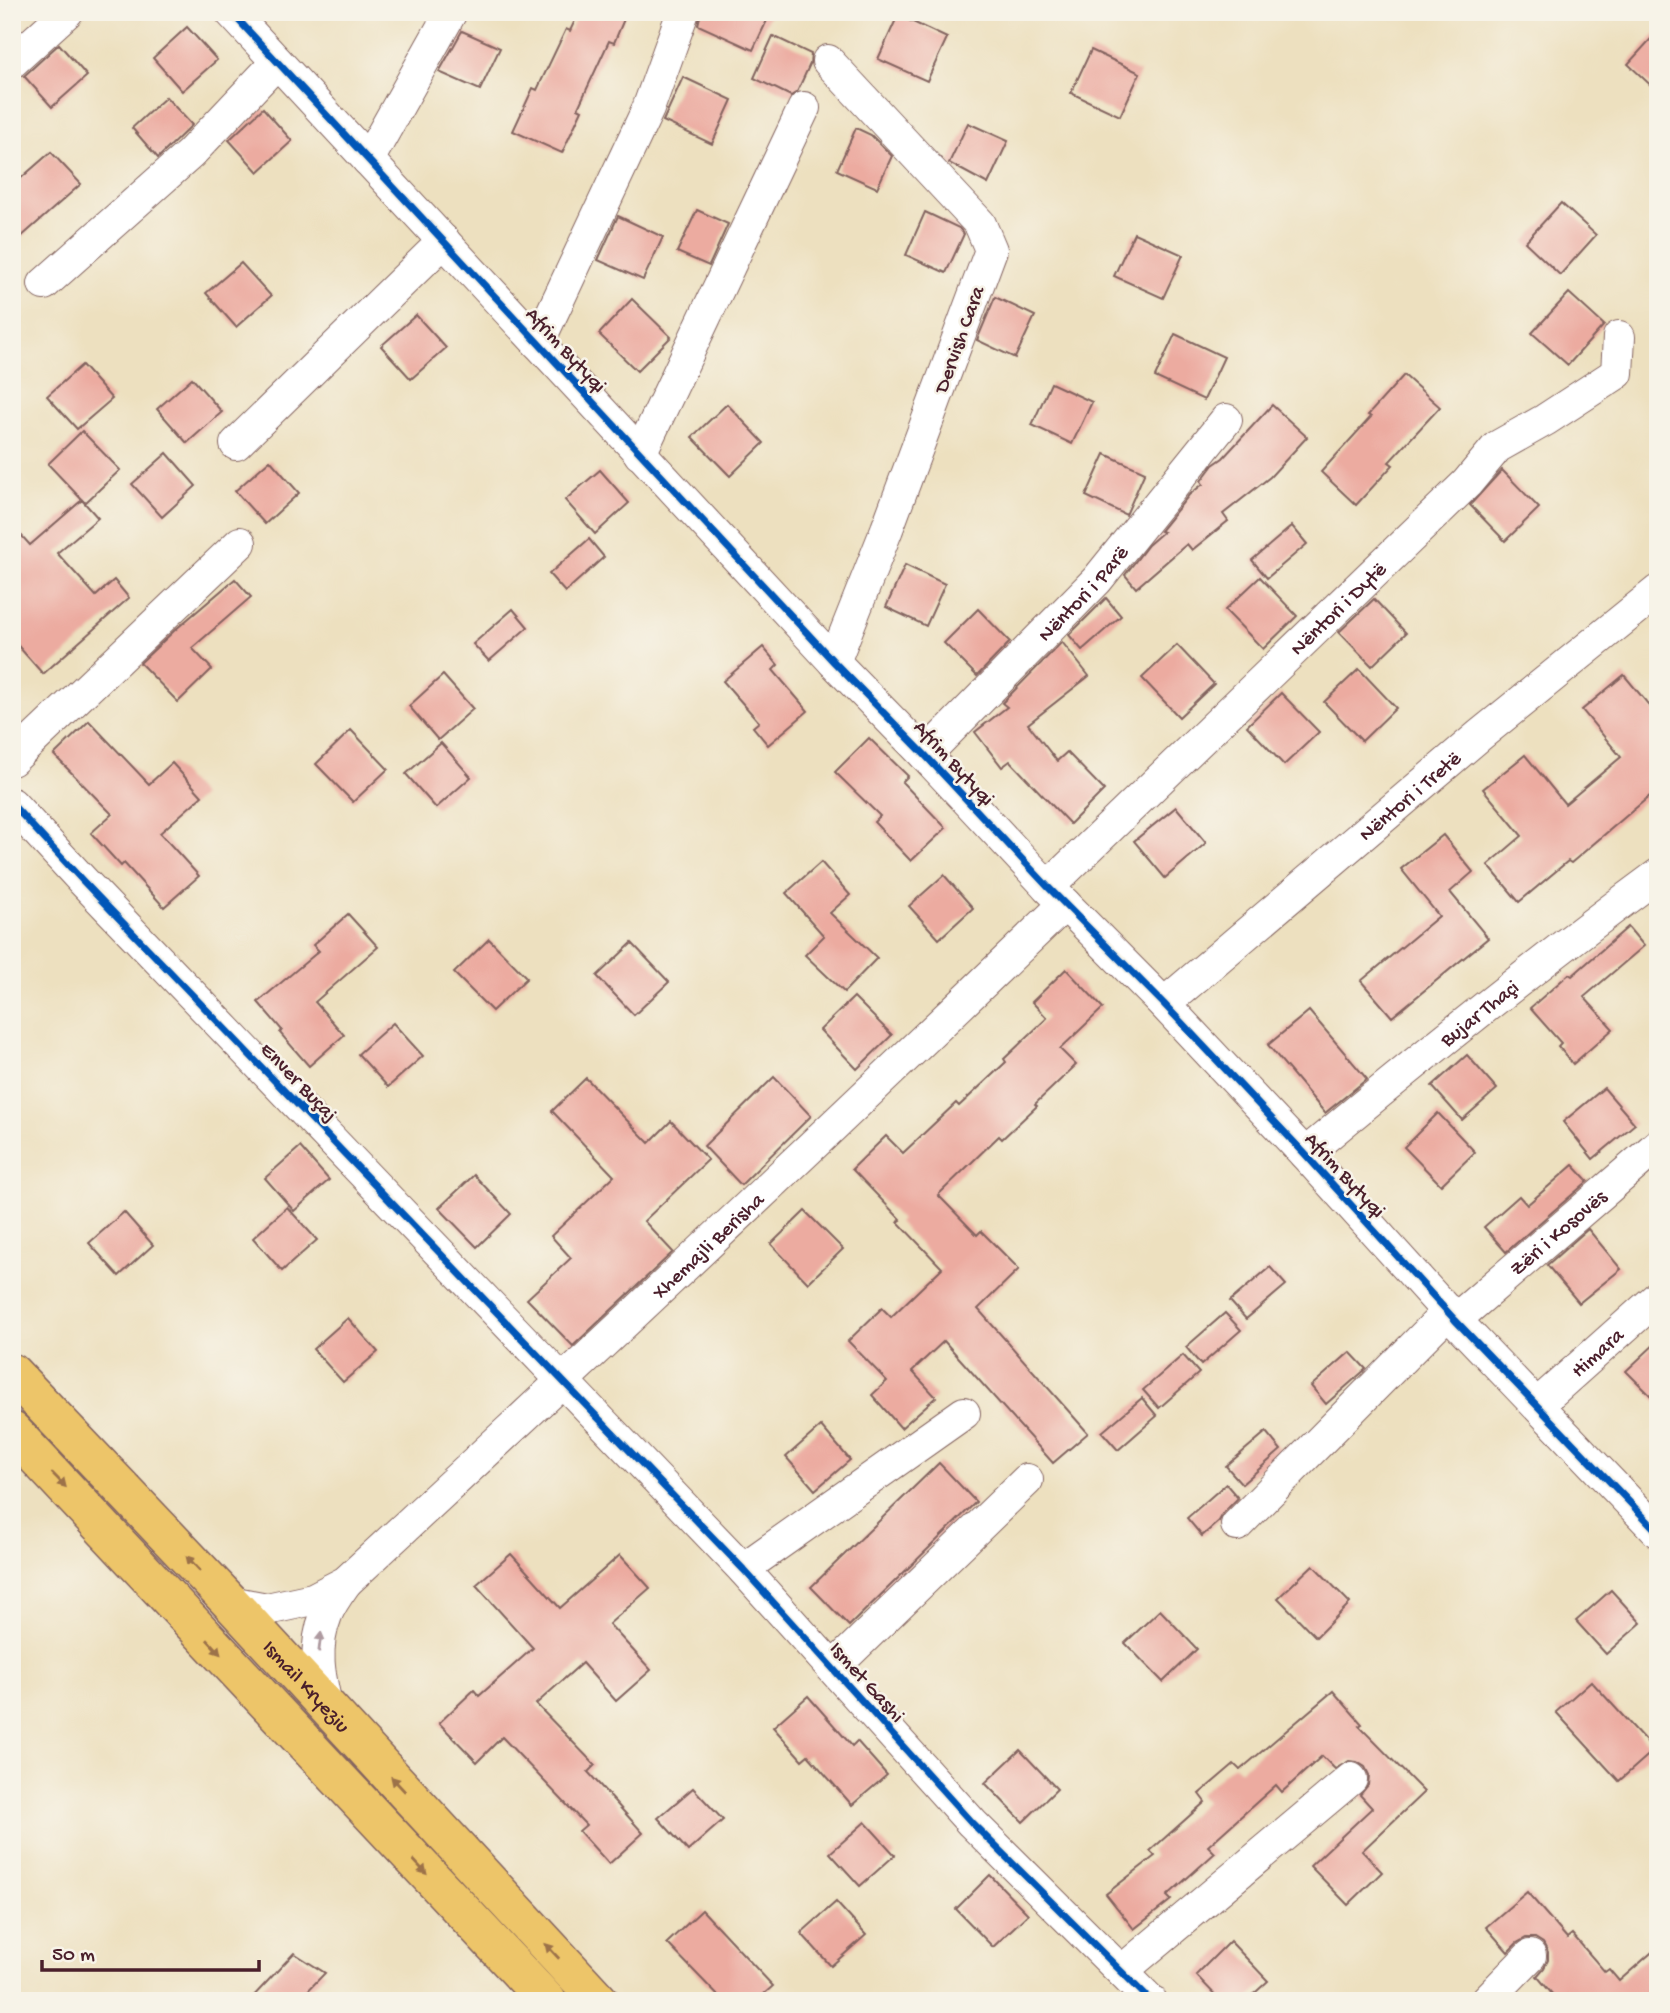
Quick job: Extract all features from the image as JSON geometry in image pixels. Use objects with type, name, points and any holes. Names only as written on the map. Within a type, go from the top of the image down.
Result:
[{"type":"main road","name":"Ismail Kryeziu","points":[[12,1373],[230,1602],[599,2001]]},
{"type":"main road","name":"Ismail Kryeziu","points":[[12,1431],[547,2001]]},
{"type":"street","points":[[12,62],[67,12]]},
{"type":"street","name":"Afrim Bytyqi","points":[[231,12],[260,25],[277,62],[640,454],[1056,896],[1164,1004],[1452,1315],[1658,1532]]},
{"type":"street","points":[[368,160],[451,12]]},
{"type":"street","name":"Afrim Bytyqi","points":[[538,343],[648,109],[683,12]]},
{"type":"street","name":"Dervish Cara","points":[[828,61],[980,223],[991,250],[887,529],[834,662]]},
{"type":"street","points":[[44,284],[190,154],[277,62]]},
{"type":"street","points":[[640,454],[804,108]]},
{"type":"street","points":[[236,444],[444,241]]},
{"type":"street","name":"Nëntori i Dytë","points":[[1056,896],[1467,482],[1497,447],[1545,420],[1617,373],[1619,337]]},
{"type":"street","name":"Nëntori i Parë","points":[[925,755],[1097,580],[1226,420]]},
{"type":"street","points":[[12,760],[240,543]]},
{"type":"street","name":"Nëntori i Tretë","points":[[1164,1004],[1470,743],[1658,591]]},
{"type":"street","name":"Enver Buçaj","points":[[12,804],[91,890],[564,1381]]},
{"type":"street","name":"Bujar Thaçi","points":[[1305,1154],[1417,1060],[1577,934],[1658,875]]},
{"type":"street","name":"Xhemajli Berisha","points":[[230,1602],[267,1609],[313,1599],[345,1582],[564,1381],[850,1111],[1056,896]]},
{"type":"street","name":"Zëri i Kosovës","points":[[1452,1315],[1658,1145]]},
{"type":"street","name":"Himara","points":[[1537,1405],[1658,1297]]},
{"type":"street","points":[[1237,1525],[1452,1315]]},
{"type":"street","name":"Ismet Gashi","points":[[564,1381],[744,1570],[972,1823],[1151,2001]]},
{"type":"street","points":[[744,1570],[964,1413]]},
{"type":"street","name":"Ismet Gashi","points":[[833,1668],[1027,1480]]},
{"type":"street","name":"Xhemajli Berisha","points":[[327,1707],[318,1671],[319,1640],[326,1615],[345,1582]]},
{"type":"street","points":[[1122,1970],[1351,1779]]},
{"type":"street","points":[[1486,2001],[1530,1956]]},
{"type":"building","points":[[579,12],[627,12],[614,43],[609,41],[578,108],[582,110],[562,153],[513,131],[533,88],[537,90],[566,29],[570,31]]},
{"type":"building","points":[[701,12],[771,12],[753,50],[698,25]]},
{"type":"building","points":[[898,15],[947,38],[927,81],[878,59]]},
{"type":"building","points":[[187,27],[217,60],[182,91],[153,58]]},
{"type":"building","points":[[462,31],[500,48],[480,90],[439,72]]},
{"type":"building","points":[[1658,31],[1658,92],[1628,64]]},
{"type":"building","points":[[773,36],[811,54],[810,64],[797,92],[791,96],[754,78]]},
{"type":"building","points":[[59,44],[87,76],[52,107],[24,76]]},
{"type":"building","points":[[1091,50],[1140,73],[1120,116],[1071,93]]},
{"type":"building","points":[[683,77],[732,100],[712,144],[663,121]]},
{"type":"building","points":[[166,97],[192,125],[158,158],[132,128]]},
{"type":"building","points":[[263,108],[292,141],[258,172],[229,140]]},
{"type":"building","points":[[968,123],[1008,141],[988,184],[949,163]]},
{"type":"building","points":[[856,128],[871,135],[892,156],[877,188],[837,170]]},
{"type":"building","points":[[51,152],[81,184],[12,245],[12,186]]},
{"type":"building","points":[[1561,203],[1596,235],[1560,275],[1525,242]]},
{"type":"building","points":[[697,210],[728,224],[709,266],[677,252]]},
{"type":"building","points":[[925,212],[959,228],[964,234],[946,273],[906,255]]},
{"type":"building","points":[[618,216],[663,237],[643,280],[598,260]]},
{"type":"building","points":[[1134,233],[1183,255],[1163,298],[1114,276]]},
{"type":"building","points":[[241,263],[271,296],[236,327],[206,293]]},
{"type":"building","points":[[1569,293],[1604,325],[1568,365],[1532,333]]},
{"type":"building","points":[[995,297],[1035,316],[1015,358],[977,340]]},
{"type":"building","points":[[632,299],[671,337],[637,371],[599,334]]},
{"type":"building","points":[[416,315],[446,348],[411,379],[381,346]]},
{"type":"building","points":[[1175,334],[1224,357],[1204,400],[1155,377]]},
{"type":"building","points":[[82,365],[112,399],[77,429],[47,396]]},
{"type":"building","points":[[1404,375],[1440,407],[1389,462],[1393,465],[1356,505],[1321,472],[1371,417],[1368,415]]},
{"type":"building","points":[[192,378],[222,412],[187,443],[157,409]]},
{"type":"building","points":[[1051,383],[1092,402],[1072,444],[1032,425]]},
{"type":"building","points":[[727,404],[764,443],[730,476],[692,437]]},
{"type":"building","points":[[1272,405],[1307,437],[1270,477],[1223,514],[1228,521],[1192,550],[1187,544],[1136,588],[1125,575],[1148,545],[1163,532],[1160,531],[1189,495],[1203,484],[1201,481],[1213,465],[1223,458]]},
{"type":"building","points":[[82,431],[120,470],[85,503],[48,464]]},
{"type":"building","points":[[167,453],[196,486],[162,517],[132,484]]},
{"type":"building","points":[[1105,454],[1145,472],[1126,515],[1086,496]]},
{"type":"building","points":[[270,460],[299,493],[265,524],[235,491]]},
{"type":"building","points":[[600,470],[629,503],[595,534],[565,500]]},
{"type":"building","points":[[1502,470],[1539,508],[1505,541],[1470,505]]},
{"type":"building","points":[[82,500],[98,518],[57,553],[96,596],[114,580],[129,598],[43,674],[12,639],[12,525],[30,545]]},
{"type":"building","points":[[1292,526],[1307,544],[1267,578],[1252,560]]},
{"type":"building","points":[[589,539],[604,557],[565,592],[549,574]]},
{"type":"building","points":[[905,565],[945,584],[926,626],[886,607]]},
{"type":"building","points":[[1260,577],[1297,616],[1263,649],[1225,610]]},
{"type":"building","points":[[235,579],[251,597],[192,648],[212,669],[178,702],[140,663]]},
{"type":"building","points":[[1106,598],[1121,616],[1082,650],[1069,635]]},
{"type":"building","points":[[1374,599],[1406,633],[1372,666],[1339,632]]},
{"type":"building","points":[[513,609],[528,627],[489,661],[473,644]]},
{"type":"building","points":[[978,609],[1010,642],[977,676],[944,643]]},
{"type":"building","points":[[1062,642],[1089,676],[1028,724],[1057,761],[1067,752],[1104,790],[1070,824],[1010,761],[1002,767],[975,732],[1007,707],[1002,703]]},
{"type":"building","points":[[1177,645],[1214,684],[1179,717],[1142,678]]},
{"type":"building","points":[[763,647],[778,665],[773,670],[808,711],[768,745],[753,727],[759,722],[723,681]]},
{"type":"building","points":[[1359,669],[1396,708],[1362,741],[1324,702]]},
{"type":"building","points":[[443,675],[473,709],[438,740],[409,706]]},
{"type":"building","points":[[1624,675],[1658,716],[1658,789],[1571,863],[1568,861],[1519,902],[1488,865],[1522,836],[1483,789],[1525,755],[1565,804],[1621,757],[1582,710]]},
{"type":"building","points":[[1281,693],[1319,732],[1284,765],[1247,726]]},
{"type":"building","points":[[89,721],[149,784],[172,763],[202,796],[160,833],[199,876],[164,907],[124,863],[121,866],[91,833],[112,814],[54,755]]},
{"type":"building","points":[[351,730],[388,769],[353,802],[316,764]]},
{"type":"building","points":[[869,738],[908,776],[902,782],[946,828],[911,861],[874,822],[880,816],[835,772]]},
{"type":"building","points":[[441,743],[471,777],[436,808],[406,774]]},
{"type":"building","points":[[1176,807],[1206,843],[1165,878],[1134,841]]},
{"type":"building","points":[[1443,835],[1473,872],[1450,892],[1488,938],[1392,1017],[1361,981],[1439,916],[1401,869]]},
{"type":"building","points":[[821,862],[850,895],[830,913],[877,958],[844,992],[805,955],[824,936],[786,893]]},
{"type":"building","points":[[944,875],[973,908],[939,939],[909,906]]},
{"type":"building","points":[[348,914],[378,947],[315,1002],[344,1035],[309,1066],[280,1033],[282,1030],[258,1002],[319,951],[313,945]]},
{"type":"building","points":[[1628,927],[1644,946],[1584,997],[1613,1029],[1573,1064],[1558,1046],[1561,1043],[1530,1008]]},
{"type":"building","points":[[489,939],[527,978],[492,1011],[454,973]]},
{"type":"building","points":[[632,943],[669,982],[634,1015],[597,976]]},
{"type":"building","points":[[1066,969],[1103,1008],[1060,1049],[1076,1065],[1002,1139],[999,1136],[938,1195],[977,1235],[981,1231],[1019,1269],[978,1309],[1088,1433],[1053,1463],[944,1341],[912,1371],[936,1397],[901,1428],[872,1395],[887,1381],[848,1341],[882,1308],[891,1317],[942,1268],[852,1169],[886,1136],[903,1153],[956,1103],[959,1106],[1006,1062],[1004,1059],[1047,1018],[1032,1002]]},
{"type":"building","points":[[854,997],[892,1035],[857,1069],[820,1030]]},
{"type":"building","points":[[1309,1011],[1367,1079],[1325,1113],[1268,1045]]},
{"type":"building","points":[[393,1023],[423,1056],[388,1087],[358,1054]]},
{"type":"building","points":[[1467,1055],[1497,1089],[1462,1120],[1432,1086]]},
{"type":"building","points":[[774,1077],[811,1116],[741,1185],[704,1146]]},
{"type":"building","points":[[586,1078],[649,1143],[671,1121],[708,1160],[644,1221],[673,1252],[573,1346],[527,1299],[571,1258],[551,1236],[614,1176],[552,1111]]},
{"type":"building","points":[[1604,1088],[1635,1124],[1593,1159],[1563,1122]]},
{"type":"building","points":[[1438,1113],[1475,1152],[1441,1185],[1404,1147]]},
{"type":"building","points":[[300,1147],[329,1180],[294,1211],[265,1178]]},
{"type":"building","points":[[1573,1165],[1588,1181],[1506,1252],[1484,1227],[1519,1196],[1527,1205]]},
{"type":"building","points":[[474,1175],[511,1214],[477,1247],[439,1208]]},
{"type":"building","points":[[287,1207],[317,1240],[282,1271],[253,1238]]},
{"type":"building","points":[[805,1211],[843,1249],[808,1283],[771,1244]]},
{"type":"building","points":[[124,1212],[153,1245],[119,1276],[89,1243]]},
{"type":"building","points":[[1588,1229],[1621,1269],[1579,1303],[1547,1265]]},
{"type":"building","points":[[1270,1267],[1286,1285],[1246,1319],[1230,1301]]},
{"type":"building","points":[[1225,1313],[1241,1330],[1201,1365],[1186,1347]]},
{"type":"building","points":[[348,1318],[378,1352],[343,1382],[313,1349]]},
{"type":"building","points":[[1658,1341],[1658,1403],[1626,1371]]},
{"type":"building","points":[[1350,1352],[1366,1369],[1326,1404],[1311,1386]]},
{"type":"building","points":[[1183,1355],[1199,1373],[1159,1408],[1143,1390]]},
{"type":"building","points":[[1142,1398],[1157,1416],[1118,1450],[1102,1432]]},
{"type":"building","points":[[821,1426],[850,1460],[815,1490],[786,1457]]},
{"type":"building","points":[[1266,1432],[1281,1450],[1242,1484],[1226,1466]]},
{"type":"building","points":[[939,1463],[976,1502],[849,1626],[811,1587]]},
{"type":"building","points":[[1226,1484],[1238,1498],[1202,1536],[1187,1518]]},
{"type":"building","points":[[511,1554],[560,1608],[620,1555],[650,1588],[609,1624],[651,1670],[616,1701],[582,1663],[536,1704],[595,1765],[588,1772],[643,1833],[609,1864],[579,1831],[586,1825],[502,1737],[477,1762],[439,1723],[474,1690],[479,1696],[533,1648],[476,1585]]},
{"type":"building","points":[[1313,1565],[1350,1603],[1316,1637],[1278,1598]]},
{"type":"building","points":[[1611,1590],[1641,1623],[1606,1654],[1576,1621]]},
{"type":"building","points":[[1160,1610],[1197,1649],[1163,1682],[1125,1643]]},
{"type":"building","points":[[1591,1681],[1654,1750],[1619,1781],[1556,1712]]},
{"type":"building","points":[[1333,1691],[1362,1724],[1359,1726],[1424,1792],[1362,1851],[1382,1872],[1348,1905],[1310,1866],[1372,1808],[1360,1795],[1368,1785],[1369,1775],[1365,1767],[1349,1761],[1335,1769],[1322,1756],[1282,1792],[1276,1785],[1208,1846],[1215,1853],[1167,1896],[1171,1900],[1134,1929],[1106,1894],[1155,1856],[1150,1851],[1205,1802],[1199,1794],[1234,1764],[1240,1770]]},
{"type":"building","points":[[808,1696],[852,1746],[857,1741],[887,1775],[852,1805],[808,1755],[802,1760],[773,1727]]},
{"type":"building","points":[[1020,1750],[1057,1789],[1023,1822],[985,1783]]},
{"type":"building","points":[[693,1788],[723,1820],[688,1851],[658,1818]]},
{"type":"building","points":[[865,1822],[895,1855],[860,1886],[830,1853]]},
{"type":"building","points":[[990,1875],[1028,1914],[993,1947],[956,1909]]},
{"type":"building","points":[[1527,1892],[1567,1938],[1572,1934],[1605,1972],[1609,1969],[1619,1981],[1658,1947],[1658,2001],[1558,2001],[1537,1976],[1548,1960],[1548,1952],[1543,1943],[1535,1938],[1526,1938],[1508,1952],[1486,1927]]},
{"type":"building","points":[[836,1902],[866,1935],[831,1966],[801,1933]]},
{"type":"building","points":[[702,1910],[773,1986],[756,2001],[723,2001],[667,1943]]},
{"type":"building","points":[[1230,1941],[1268,1981],[1246,2001],[1221,2001],[1196,1975]]},
{"type":"building","points":[[294,1953],[325,1973],[298,2001],[249,2001]]},
{"type":"cycle path","points":[[231,12],[834,662],[1048,887],[1164,1004],[1305,1154],[1455,1320],[1658,1532]]},
{"type":"cycle path","points":[[12,804],[744,1570],[972,1823],[1151,2001]]}]
